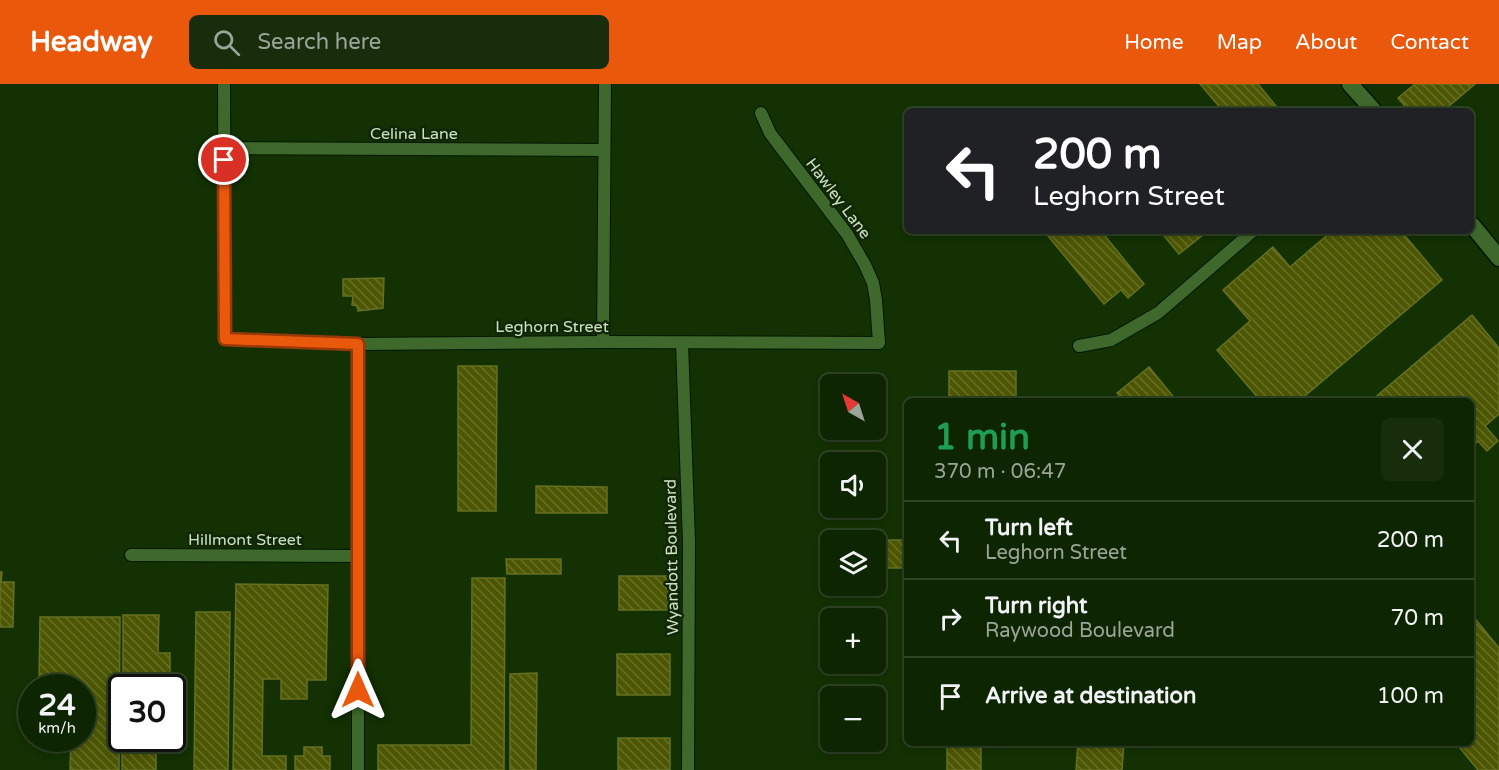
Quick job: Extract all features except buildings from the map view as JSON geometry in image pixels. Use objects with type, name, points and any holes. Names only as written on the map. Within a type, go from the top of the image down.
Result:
[{"type":"street","points":[[224,84],[224,148]]},
{"type":"street","points":[[603,342],[605,84]]},
{"type":"street","points":[[1350,84],[1371,108]]},
{"type":"street","name":"Hawley Lane","points":[[761,113],[770,133],[842,226],[866,265],[876,300],[879,343]]},
{"type":"street","name":"Celina Lane","points":[[224,148],[604,150]]},
{"type":"street","name":"Leghorn Street","points":[[224,148],[225,339],[358,344],[879,343]]},
{"type":"street","points":[[1474,227],[1499,258]]},
{"type":"street","points":[[1079,346],[1111,340],[1158,313],[1250,234]]},
{"type":"street","name":"Wyandott Boulevard","points":[[682,343],[689,542],[688,770]]},
{"type":"street","points":[[358,344],[358,770]]},
{"type":"street","name":"Hillmont Street","points":[[131,555],[358,556]]},
{"type":"route","points":[[224,160],[225,339],[358,344],[358,690]]}]
